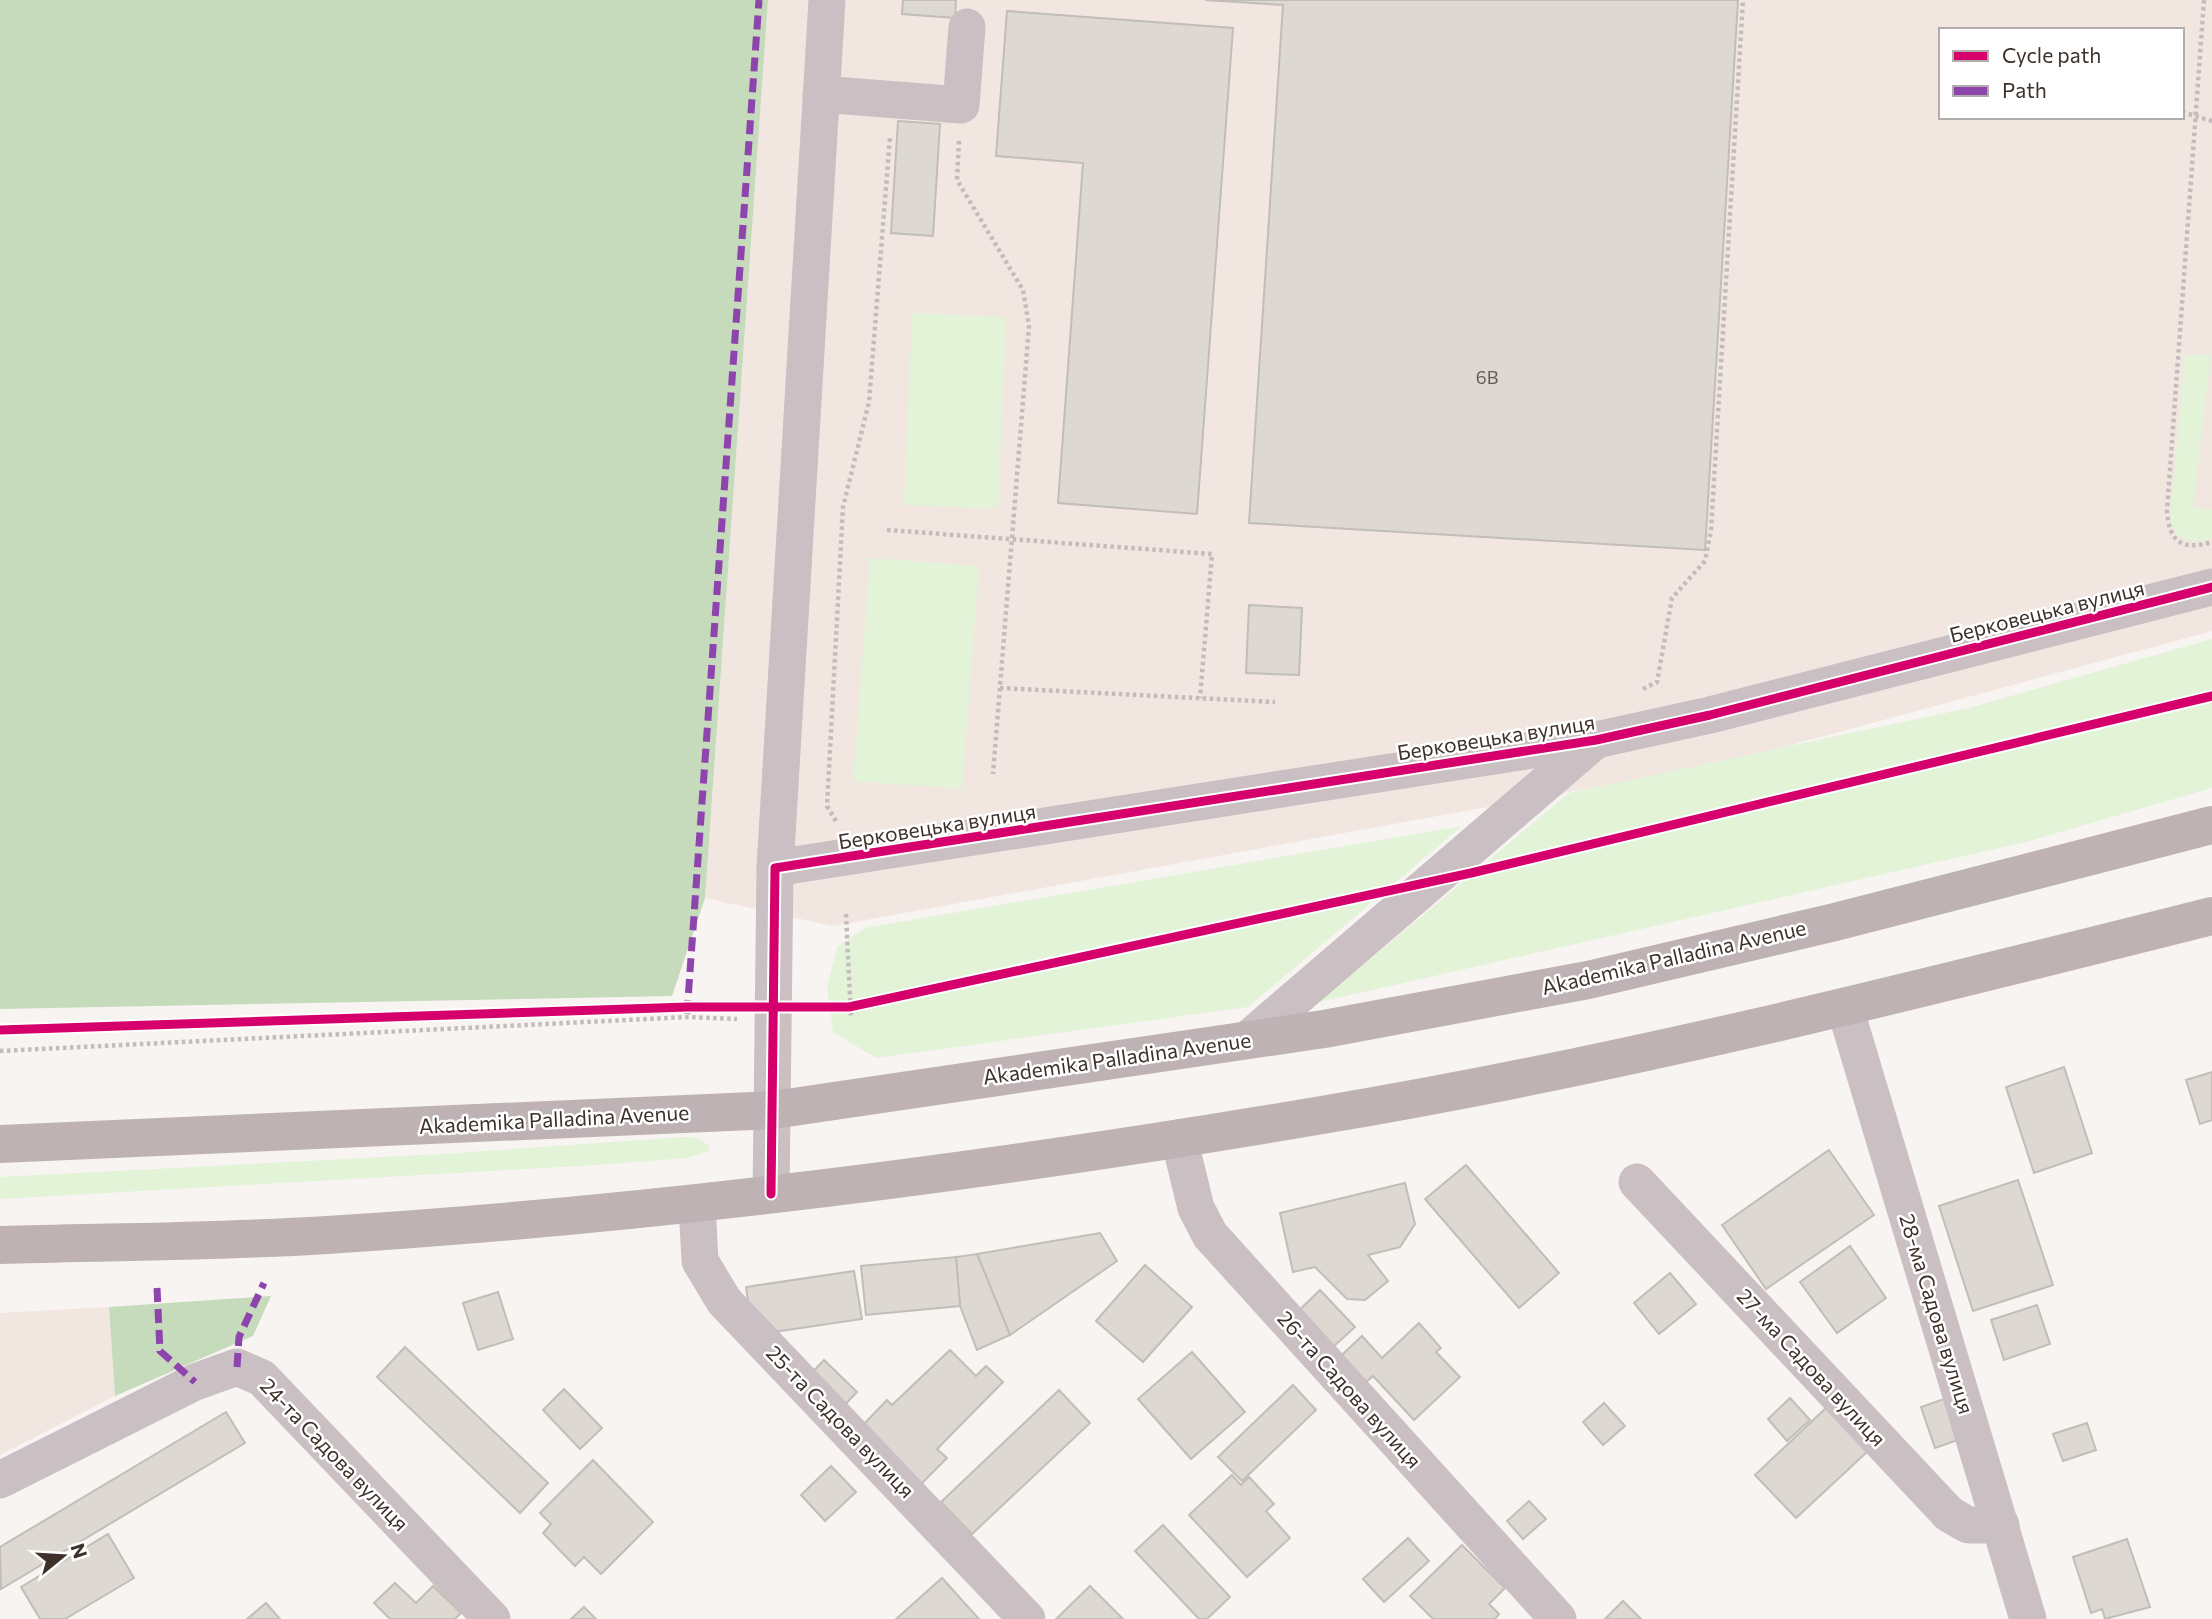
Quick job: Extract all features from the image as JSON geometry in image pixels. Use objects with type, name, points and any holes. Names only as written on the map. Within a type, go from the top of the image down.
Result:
[{"type":"highway","name":"Akademika Palladina Avenue","points":[[0,1144],[774,1110],[1247,1040],[1588,980],[1835,922],[2212,825]]},
{"type":"highway","points":[[0,1245],[324,1235],[697,1204],[1178,1138],[1327,1114],[1529,1075],[1845,1008],[2212,916]]},
{"type":"street","points":[[771,1194],[775,868],[827,0]]},
{"type":"street","points":[[821,94],[961,105],[967,27]]},
{"type":"street","name":"Берковецька вулиця","points":[[775,868],[1595,740],[1723,712],[2212,587]]},
{"type":"street","points":[[1247,1040],[1595,740]]},
{"type":"street","name":"28-ма Садова вулиця","points":[[1845,1008],[2028,1619]]},
{"type":"street","name":"26-та Садова вулиця","points":[[1178,1138],[1196,1208],[1210,1235],[1558,1619]]},
{"type":"street","name":"27-ма Садова вулиця","points":[[1637,1182],[1949,1514],[1968,1525],[2001,1525]]},
{"type":"street","name":"25-та Садова вулиця","points":[[697,1204],[700,1261],[724,1301],[1027,1619]]},
{"type":"street","name":"24-та Садова вулиця","points":[[0,1480],[195,1382],[237,1367],[262,1378],[492,1619]]},
{"type":"path","points":[[1640,691],[1657,682],[1672,598],[1705,561],[1711,530],[1743,0]]},
{"type":"path","points":[[2204,0],[2167,511],[2168,528],[2173,537],[2184,544],[2197,547],[2212,542]]},
{"type":"path","points":[[837,823],[827,806],[843,507],[869,402],[893,99]]},
{"type":"path","points":[[961,105],[957,180],[1023,290],[1029,326],[993,774]]},
{"type":"path","points":[[2184,112],[2212,121]]},
{"type":"path","points":[[887,530],[1212,554],[1200,698]]},
{"type":"path","points":[[999,688],[1275,702]]},
{"type":"path","points":[[846,914],[851,1017]]},
{"type":"path","points":[[838,1007],[862,1004]]},
{"type":"path","points":[[556,1012],[687,1007],[774,1014]]},
{"type":"path","points":[[0,1051],[774,1014]]},
{"type":"shaded area","points":[[768,0],[2212,0],[2212,631],[1713,766],[833,926],[705,898]]},
{"type":"shaded area","points":[[109,1307],[115,1396],[0,1455],[0,1313]]},
{"type":"green space","points":[[0,0],[768,0],[705,898],[672,996],[0,1009]]},
{"type":"green space","points":[[912,313],[1006,317],[998,509],[904,505]]},
{"type":"green space","points":[[2185,355],[2211,355],[2193,508],[2212,509],[2212,539],[2199,541],[2187,540],[2177,534],[2170,523]]},
{"type":"green space","points":[[870,558],[979,566],[962,789],[853,781]]},
{"type":"green space","points":[[2212,639],[2212,788],[2026,842],[1319,1002],[1569,793],[1969,708]]},
{"type":"green space","points":[[1462,826],[1248,1007],[876,1058],[833,1032],[827,987],[837,947],[865,928]]},
{"type":"green space","points":[[698,1138],[708,1145],[710,1151],[687,1158],[597,1165],[0,1199],[0,1177],[441,1154]]},
{"type":"green space","points":[[271,1296],[253,1336],[115,1396],[109,1307]]},
{"type":"building","points":[[903,0],[956,0],[955,18],[902,14]]},
{"type":"building","points":[[1205,0],[1738,0],[1705,550],[1249,523],[1283,5]]},
{"type":"building","points":[[1007,11],[1233,28],[1197,514],[1058,503],[1083,163],[996,156]]},
{"type":"building","points":[[898,121],[940,124],[933,236],[891,233]]},
{"type":"building","points":[[1249,605],[1302,608],[1299,675],[1246,673]]},
{"type":"building","points":[[2064,1067],[2092,1153],[2034,1173],[2006,1087]]},
{"type":"building","points":[[2212,1072],[2212,1120],[2200,1124],[2186,1080]]},
{"type":"building","points":[[1829,1150],[1874,1215],[1766,1289],[1722,1225]]},
{"type":"building","points":[[1466,1165],[1559,1273],[1519,1308],[1425,1199]]},
{"type":"building","points":[[2018,1180],[2053,1285],[1973,1311],[1939,1206]]},
{"type":"building","points":[[1405,1183],[1415,1224],[1400,1247],[1368,1255],[1388,1281],[1365,1300],[1347,1299],[1315,1267],[1293,1272],[1280,1213]]},
{"type":"building","points":[[1100,1233],[1117,1261],[1010,1335],[977,1254]]},
{"type":"building","points":[[1850,1246],[1886,1298],[1837,1333],[1800,1282]]},
{"type":"building","points":[[977,1254],[1010,1335],[977,1350],[960,1306],[956,1257]]},
{"type":"building","points":[[956,1257],[960,1306],[866,1315],[861,1266]]},
{"type":"building","points":[[1145,1265],[1192,1307],[1143,1362],[1096,1321]]},
{"type":"building","points":[[854,1271],[862,1319],[753,1335],[746,1287]]},
{"type":"building","points":[[1670,1273],[1696,1304],[1659,1334],[1634,1303]]},
{"type":"building","points":[[1320,1290],[1355,1327],[1323,1356],[1289,1320]]},
{"type":"building","points":[[498,1292],[513,1339],[478,1350],[463,1303]]},
{"type":"building","points":[[2037,1305],[2050,1344],[2004,1360],[1991,1320]]},
{"type":"building","points":[[1419,1323],[1441,1348],[1436,1352],[1460,1377],[1414,1420],[1373,1376],[1355,1392],[1330,1366],[1362,1336],[1382,1358]]},
{"type":"building","points":[[405,1347],[548,1483],[520,1513],[377,1377]]},
{"type":"building","points":[[950,1350],[976,1376],[986,1366],[1003,1382],[937,1449],[947,1458],[919,1486],[860,1428],[887,1400],[892,1405]]},
{"type":"building","points":[[1192,1352],[1245,1412],[1191,1459],[1138,1399]]},
{"type":"building","points":[[824,1360],[857,1392],[840,1410],[807,1378]]},
{"type":"building","points":[[1293,1385],[1316,1410],[1242,1481],[1218,1457]]},
{"type":"building","points":[[564,1389],[602,1428],[580,1449],[543,1410]]},
{"type":"building","points":[[1059,1390],[1090,1423],[972,1534],[941,1502]]},
{"type":"building","points":[[1790,1398],[1810,1420],[1787,1441],[1768,1419]]},
{"type":"building","points":[[1944,1399],[1958,1440],[1935,1448],[1921,1407]]},
{"type":"building","points":[[1604,1403],[1625,1426],[1603,1445],[1583,1422]]},
{"type":"building","points":[[1827,1407],[1867,1452],[1796,1518],[1755,1475]]},
{"type":"building","points":[[226,1412],[245,1443],[1,1589],[0,1547]]},
{"type":"building","points":[[2087,1423],[2096,1450],[2063,1461],[2053,1434]]},
{"type":"building","points":[[593,1460],[653,1522],[601,1574],[584,1557],[575,1566],[543,1533],[551,1524],[540,1513]]},
{"type":"building","points":[[831,1466],[856,1492],[825,1521],[801,1495]]},
{"type":"building","points":[[1232,1475],[1241,1485],[1249,1477],[1274,1504],[1266,1511],[1290,1538],[1247,1577],[1189,1515]]},
{"type":"building","points":[[1529,1501],[1546,1519],[1523,1539],[1507,1521]]},
{"type":"building","points":[[1163,1525],[1230,1597],[1207,1619],[1199,1619],[1135,1551]]},
{"type":"building","points":[[108,1534],[134,1578],[65,1619],[40,1619],[21,1587]]},
{"type":"building","points":[[1408,1538],[1429,1561],[1384,1602],[1363,1579]]},
{"type":"building","points":[[2127,1539],[2150,1607],[2105,1619],[2102,1609],[2091,1613],[2073,1557]]},
{"type":"building","points":[[1462,1545],[1505,1588],[1489,1604],[1499,1614],[1495,1619],[1433,1619],[1410,1596]]},
{"type":"building","points":[[942,1578],[979,1619],[896,1619]]},
{"type":"building","points":[[395,1583],[416,1603],[433,1586],[461,1613],[455,1619],[390,1619],[374,1603]]},
{"type":"building","points":[[1090,1586],[1123,1619],[1056,1619]]},
{"type":"building","points":[[1623,1601],[1641,1619],[1605,1619]]},
{"type":"building","points":[[266,1603],[280,1619],[247,1619]]},
{"type":"building","points":[[584,1607],[596,1619],[571,1619]]},
{"type":"marked path","points":[[687,1014],[759,0]]},
{"type":"marked path","points":[[237,1367],[239,1337],[264,1283]]},
{"type":"marked path","points":[[157,1288],[160,1351],[195,1382]]},
{"type":"cycle path","points":[[771,1194],[775,868],[1596,740],[1710,715],[2212,587]]},
{"type":"cycle path","points":[[0,1030],[687,1007],[849,1007],[1471,873],[2212,696]]}]
